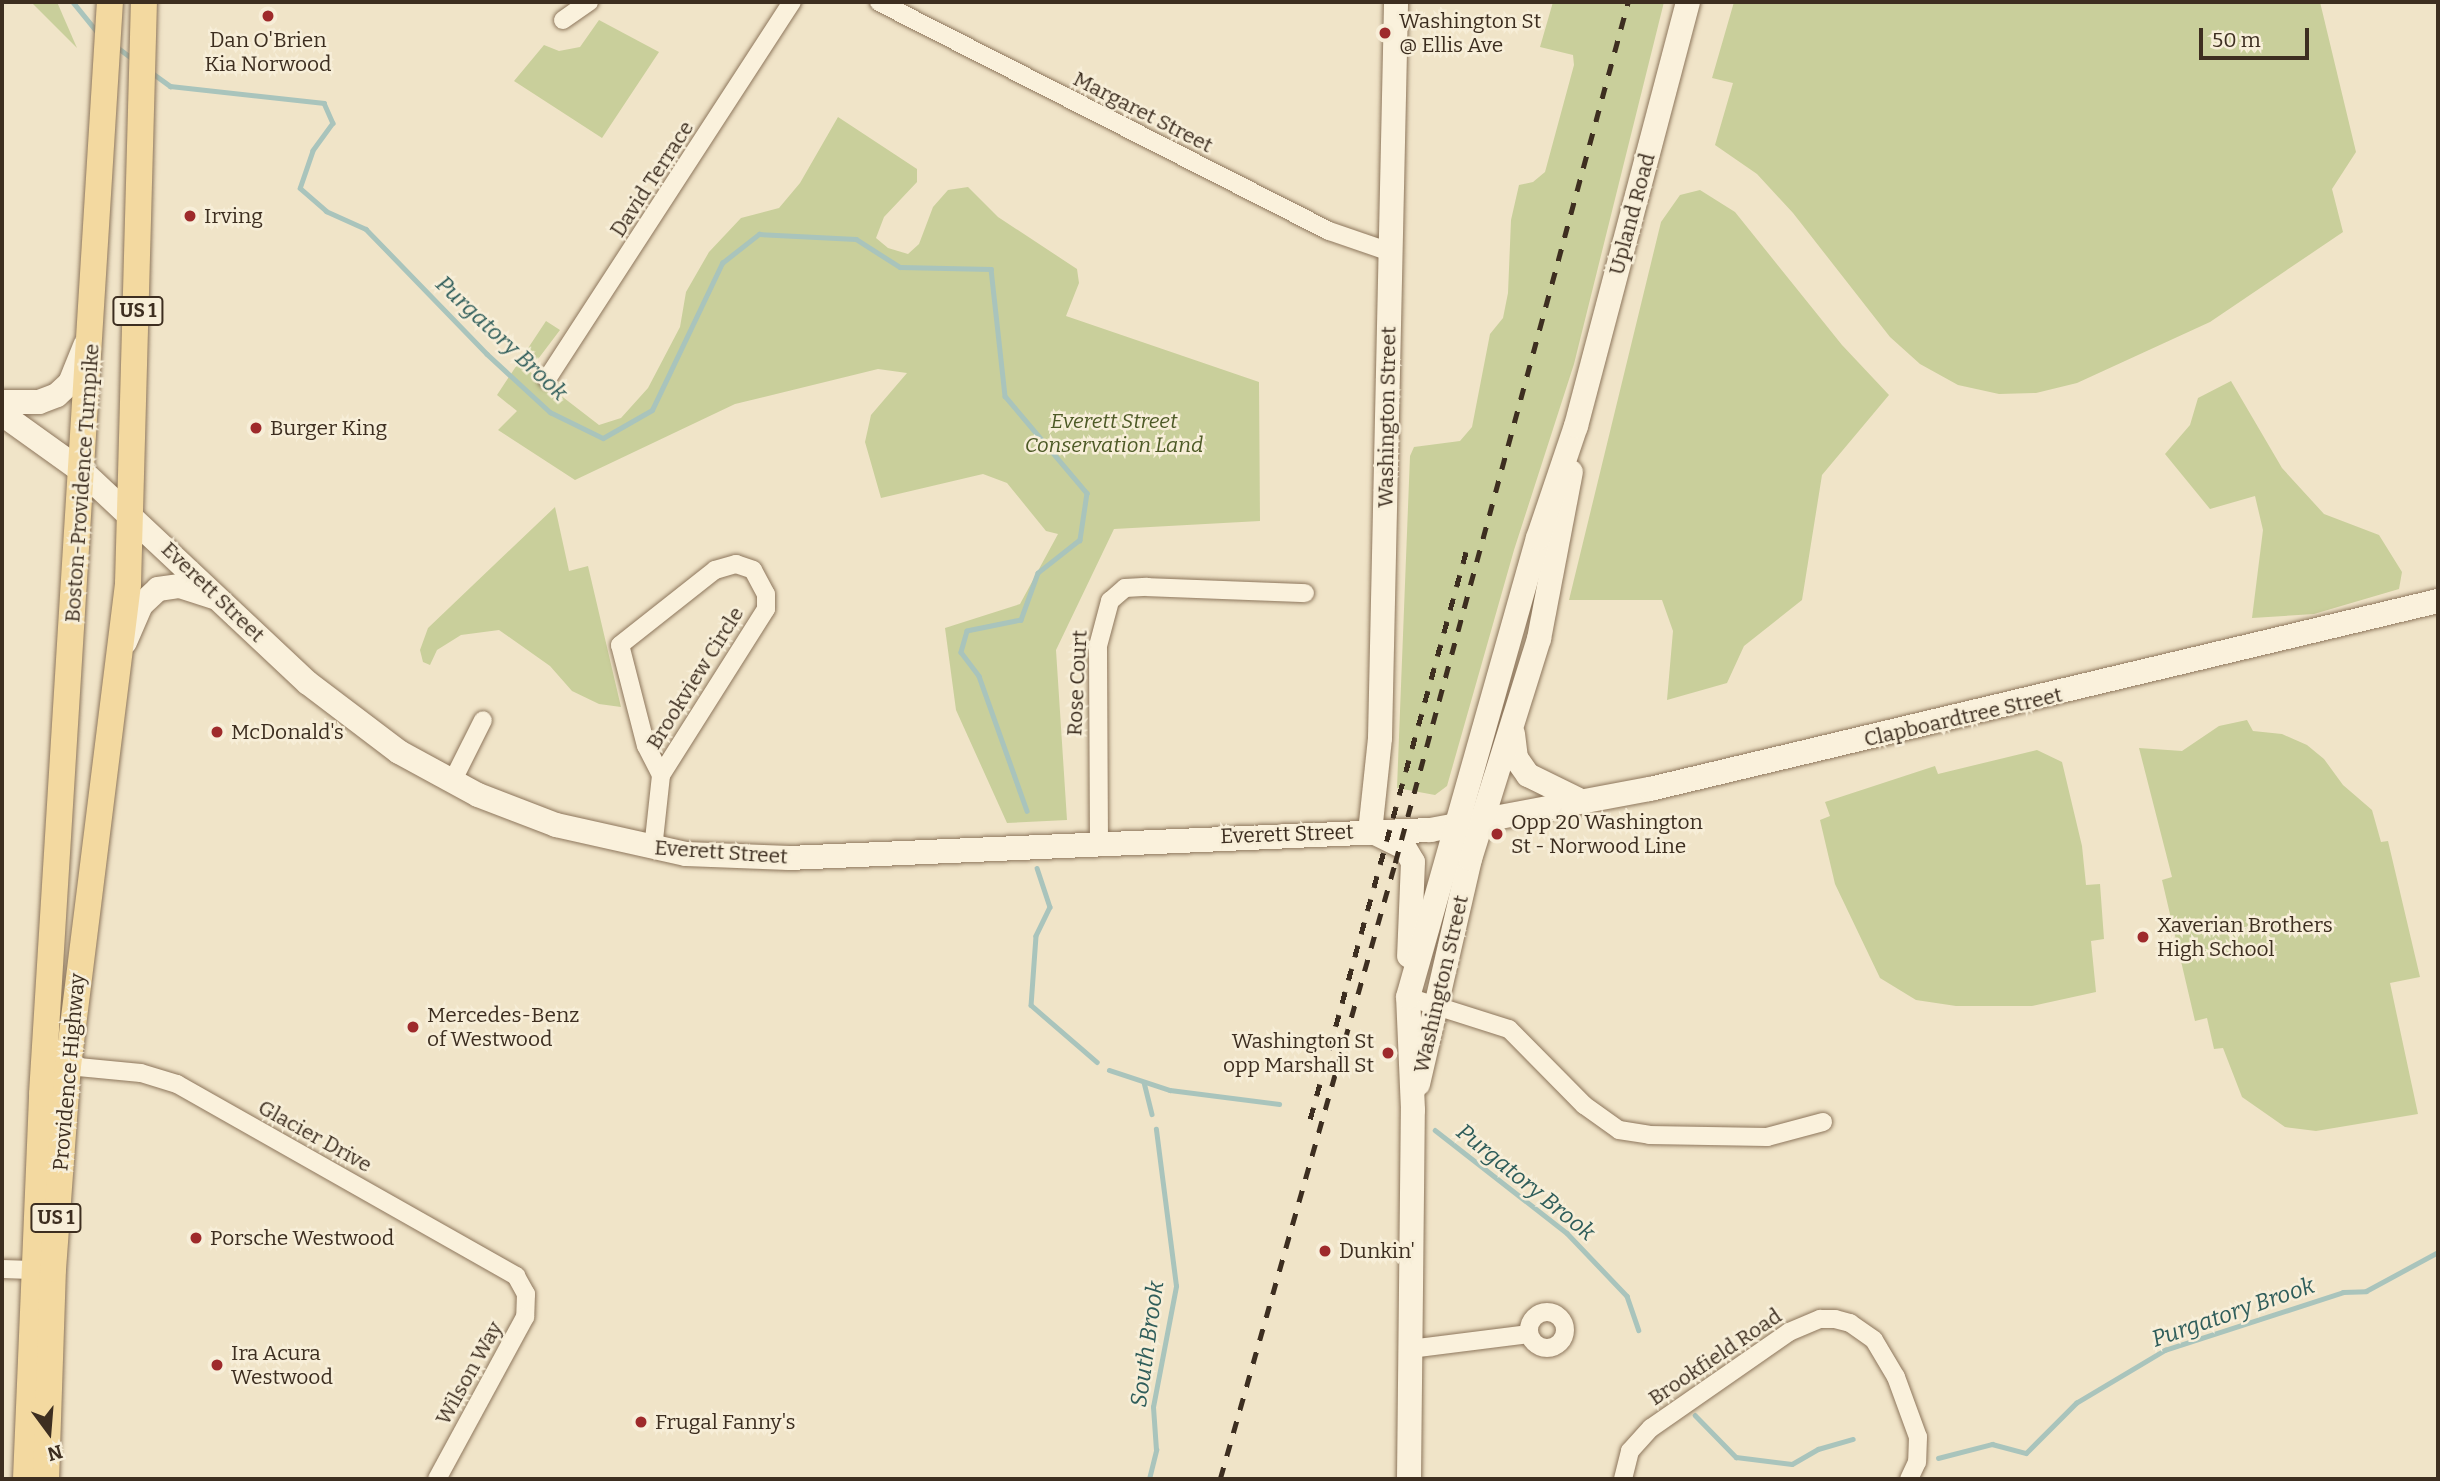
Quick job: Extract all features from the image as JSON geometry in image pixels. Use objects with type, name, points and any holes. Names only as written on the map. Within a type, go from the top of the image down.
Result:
[{"type":"main road","name":"US 1","points":[[119,659],[132,514],[144,2]]},
{"type":"main road","name":"Washington Street","points":[[1370,832],[1380,738],[1396,2]]},
{"type":"main road","name":"Upland Road","points":[[1457,826],[1538,538],[1576,426],[1688,2]]},
{"type":"main road","name":"Boston-Providence Turnpike","points":[[50,963],[83,472],[109,8]]},
{"type":"main road","points":[[2,401],[39,402],[62,391],[73,377],[91,329]]},
{"type":"main road","name":"Everett Street","points":[[2,414],[83,472],[132,514],[342,712],[452,782],[556,825],[653,849],[789,858],[1370,832],[1457,826],[1484,820]]},
{"type":"main road","name":"Upland Road","points":[[1484,820],[1513,727],[1556,565],[1576,426]]},
{"type":"main road","points":[[119,659],[141,605],[158,589],[186,587],[225,604]]},
{"type":"main road","name":"Clapboardtree Street","points":[[1484,820],[1917,728],[2438,601]]},
{"type":"main road","name":"Providence Highway","points":[[46,1479],[53,1269],[68,1066],[79,958],[119,659]]},
{"type":"main road","points":[[1513,727],[1516,758],[1528,775],[1581,800]]},
{"type":"main road","name":"Washington Street","points":[[1413,1110],[1433,1004],[1484,820]]},
{"type":"main road","name":"Washington Street","points":[[1409,1479],[1413,1110],[1408,1068],[1408,997],[1457,826]]},
{"type":"main road","points":[[1370,832],[1404,847],[1413,862],[1408,997]]},
{"type":"main road","name":"Providence Highway","points":[[26,1479],[32,1270],[50,963]]},
{"type":"street","points":[[563,20],[589,2]]},
{"type":"street","name":"David Terrace","points":[[547,379],[792,2]]},
{"type":"street","name":"Margaret Street","points":[[879,2],[1305,219],[1390,252]]},
{"type":"street","name":"Brookview Circle","points":[[653,849],[661,775],[766,608],[766,594],[753,570],[736,564],[715,570],[620,645],[646,746],[661,775]]},
{"type":"street","name":"Rose Court","points":[[1100,842],[1098,646],[1110,601],[1125,588],[1147,587],[1305,593]]},
{"type":"street","points":[[452,782],[483,720]]},
{"type":"street","points":[[1408,997],[1494,1022],[1521,1037],[1584,1105],[1619,1130],[1648,1135],[1767,1137],[1823,1122]]},
{"type":"street","name":"Glacier Drive","points":[[68,1066],[141,1073],[177,1084],[512,1274],[523,1286]]},
{"type":"street","points":[[2,1269],[32,1270]]},
{"type":"street","name":"Wilson Way","points":[[437,1479],[525,1317],[528,1301],[523,1286]]},
{"type":"street","name":"Brookfield Road","points":[[1623,1479],[1630,1451],[1651,1428],[1789,1332],[1820,1320],[1835,1319],[1850,1323],[1874,1340],[1896,1377],[1918,1437],[1917,1462],[1909,1479]]},
{"type":"street","points":[[1410,1349],[1529,1334]]},
{"type":"green space","points":[[31,2],[57,2],[77,48]]},
{"type":"green space","points":[[1553,2],[1664,2],[1574,364],[1514,550],[1447,786],[1435,795],[1397,788],[1410,456],[1414,447],[1460,441],[1472,427],[1490,334],[1503,318],[1508,293],[1511,220],[1519,185],[1533,182],[1545,172],[1574,65],[1573,55],[1540,47]]},
{"type":"green space","points":[[1734,2],[2320,2],[2356,152],[2332,189],[2343,232],[2210,322],[2077,383],[2036,393],[1999,394],[1958,385],[1920,364],[1890,337],[1793,213],[1757,174],[1715,145],[1733,83],[1712,78]]},
{"type":"green space","points":[[599,20],[659,52],[602,138],[514,81],[544,45],[559,51],[580,47]]},
{"type":"green space","name":"Everett Street Conservation Land","points":[[838,117],[917,169],[917,182],[884,217],[876,238],[888,248],[908,254],[919,244],[933,207],[948,190],[968,187],[998,217],[1077,269],[1079,283],[1066,316],[1259,382],[1260,521],[1114,529],[1056,650],[1067,820],[1007,823],[956,710],[945,628],[1020,604],[1058,534],[1046,531],[1007,483],[983,474],[881,498],[865,442],[871,415],[907,373],[878,369],[735,404],[575,480],[498,430],[517,411],[497,395],[546,321],[560,330],[529,371],[599,425],[621,418],[648,388],[680,327],[686,292],[709,252],[741,218],[779,208],[800,183]]},
{"type":"green space","points":[[1700,190],[1735,212],[1842,345],[1889,395],[1822,475],[1802,600],[1744,646],[1727,683],[1667,700],[1673,631],[1662,600],[1569,600],[1661,222],[1680,195]]},
{"type":"green space","points":[[2231,381],[2282,468],[2324,514],[2379,535],[2402,572],[2399,589],[2314,614],[2252,618],[2263,530],[2255,496],[2210,509],[2165,454],[2190,425],[2198,398]]},
{"type":"green space","points":[[555,507],[569,571],[588,566],[621,707],[599,704],[572,691],[550,666],[499,630],[461,635],[437,650],[430,665],[423,662],[420,650],[428,628]]},
{"type":"green space","points":[[2247,720],[2253,731],[2282,734],[2307,745],[2324,759],[2343,785],[2372,810],[2381,842],[2388,841],[2420,977],[2390,983],[2418,1114],[2316,1131],[2285,1127],[2242,1097],[2223,1048],[2214,1049],[2207,1018],[2195,1021],[2162,880],[2172,877],[2139,748],[2182,751],[2219,726]]},
{"type":"green space","points":[[2037,750],[2062,762],[2082,846],[2086,885],[2100,884],[2104,939],[2091,941],[2096,992],[2032,1006],[1956,1006],[1916,1000],[1880,978],[1835,884],[1820,820],[1830,816],[1825,802],[1935,766],[1938,774]]},
{"type":"waterway","name":"Purgatory Brook","points":[[73,2],[99,34]]},
{"type":"waterway","name":"Purgatory Brook","points":[[117,47],[133,59]]},
{"type":"waterway","name":"Purgatory Brook","points":[[151,72],[170,86],[324,103],[333,123],[313,151],[300,188],[326,211],[366,229],[487,354],[550,412],[603,438],[652,410],[722,263],[759,234],[856,239],[900,267],[991,269],[1005,396],[1087,493],[1080,540],[1038,573],[1021,620],[967,631],[961,652],[979,676],[1027,811]]},
{"type":"waterway","name":"Purgatory Brook","points":[[1037,868],[1050,907],[1036,936],[1031,1005],[1097,1062]]},
{"type":"waterway","name":"Purgatory Brook","points":[[1109,1070],[1170,1090],[1279,1104]]},
{"type":"waterway","name":"South Brook","points":[[1144,1082],[1152,1114]]},
{"type":"waterway","name":"South Brook","points":[[1149,1479],[1156,1450],[1153,1407],[1176,1286],[1156,1129]]},
{"type":"waterway","name":"Purgatory Brook","points":[[1435,1130],[1567,1233],[1627,1296],[1639,1330]]},
{"type":"waterway","name":"Purgatory Brook","points":[[1938,1458],[1992,1444],[2026,1453],[2076,1403],[2165,1350],[2343,1292],[2366,1291],[2438,1252]]},
{"type":"waterway","name":"Purgatory Brook","points":[[1695,1415],[1736,1457],[1792,1464],[1818,1449],[1853,1439]]},
{"type":"railway","points":[[1220,1479],[1395,863],[1628,2]]},
{"type":"railway","points":[[1310,1119],[1467,548]]},
{"type":"place","name":"Dan O'Brien Kia Norwood","points":[[268,16]]},
{"type":"place","name":"Washington St @ Ellis Ave","points":[[1385,33]]},
{"type":"place","name":"Irving","points":[[190,216]]},
{"type":"place","name":"Burger King","points":[[256,428]]},
{"type":"place","name":"McDonald's","points":[[217,732]]},
{"type":"place","name":"Opp 20 Washington St - Norwood Line","points":[[1497,834]]},
{"type":"place","name":"Xaverian Brothers High School","points":[[2143,937]]},
{"type":"place","name":"Mercedes-Benz of Westwood","points":[[413,1027]]},
{"type":"place","name":"Washington St opp Marshall St","points":[[1388,1053]]},
{"type":"place","name":"Porsche Westwood","points":[[196,1238]]},
{"type":"place","name":"Dunkin'","points":[[1325,1251]]},
{"type":"place","name":"Ira Acura Westwood","points":[[217,1365]]},
{"type":"place","name":"Frugal Fanny's","points":[[641,1422]]}]
